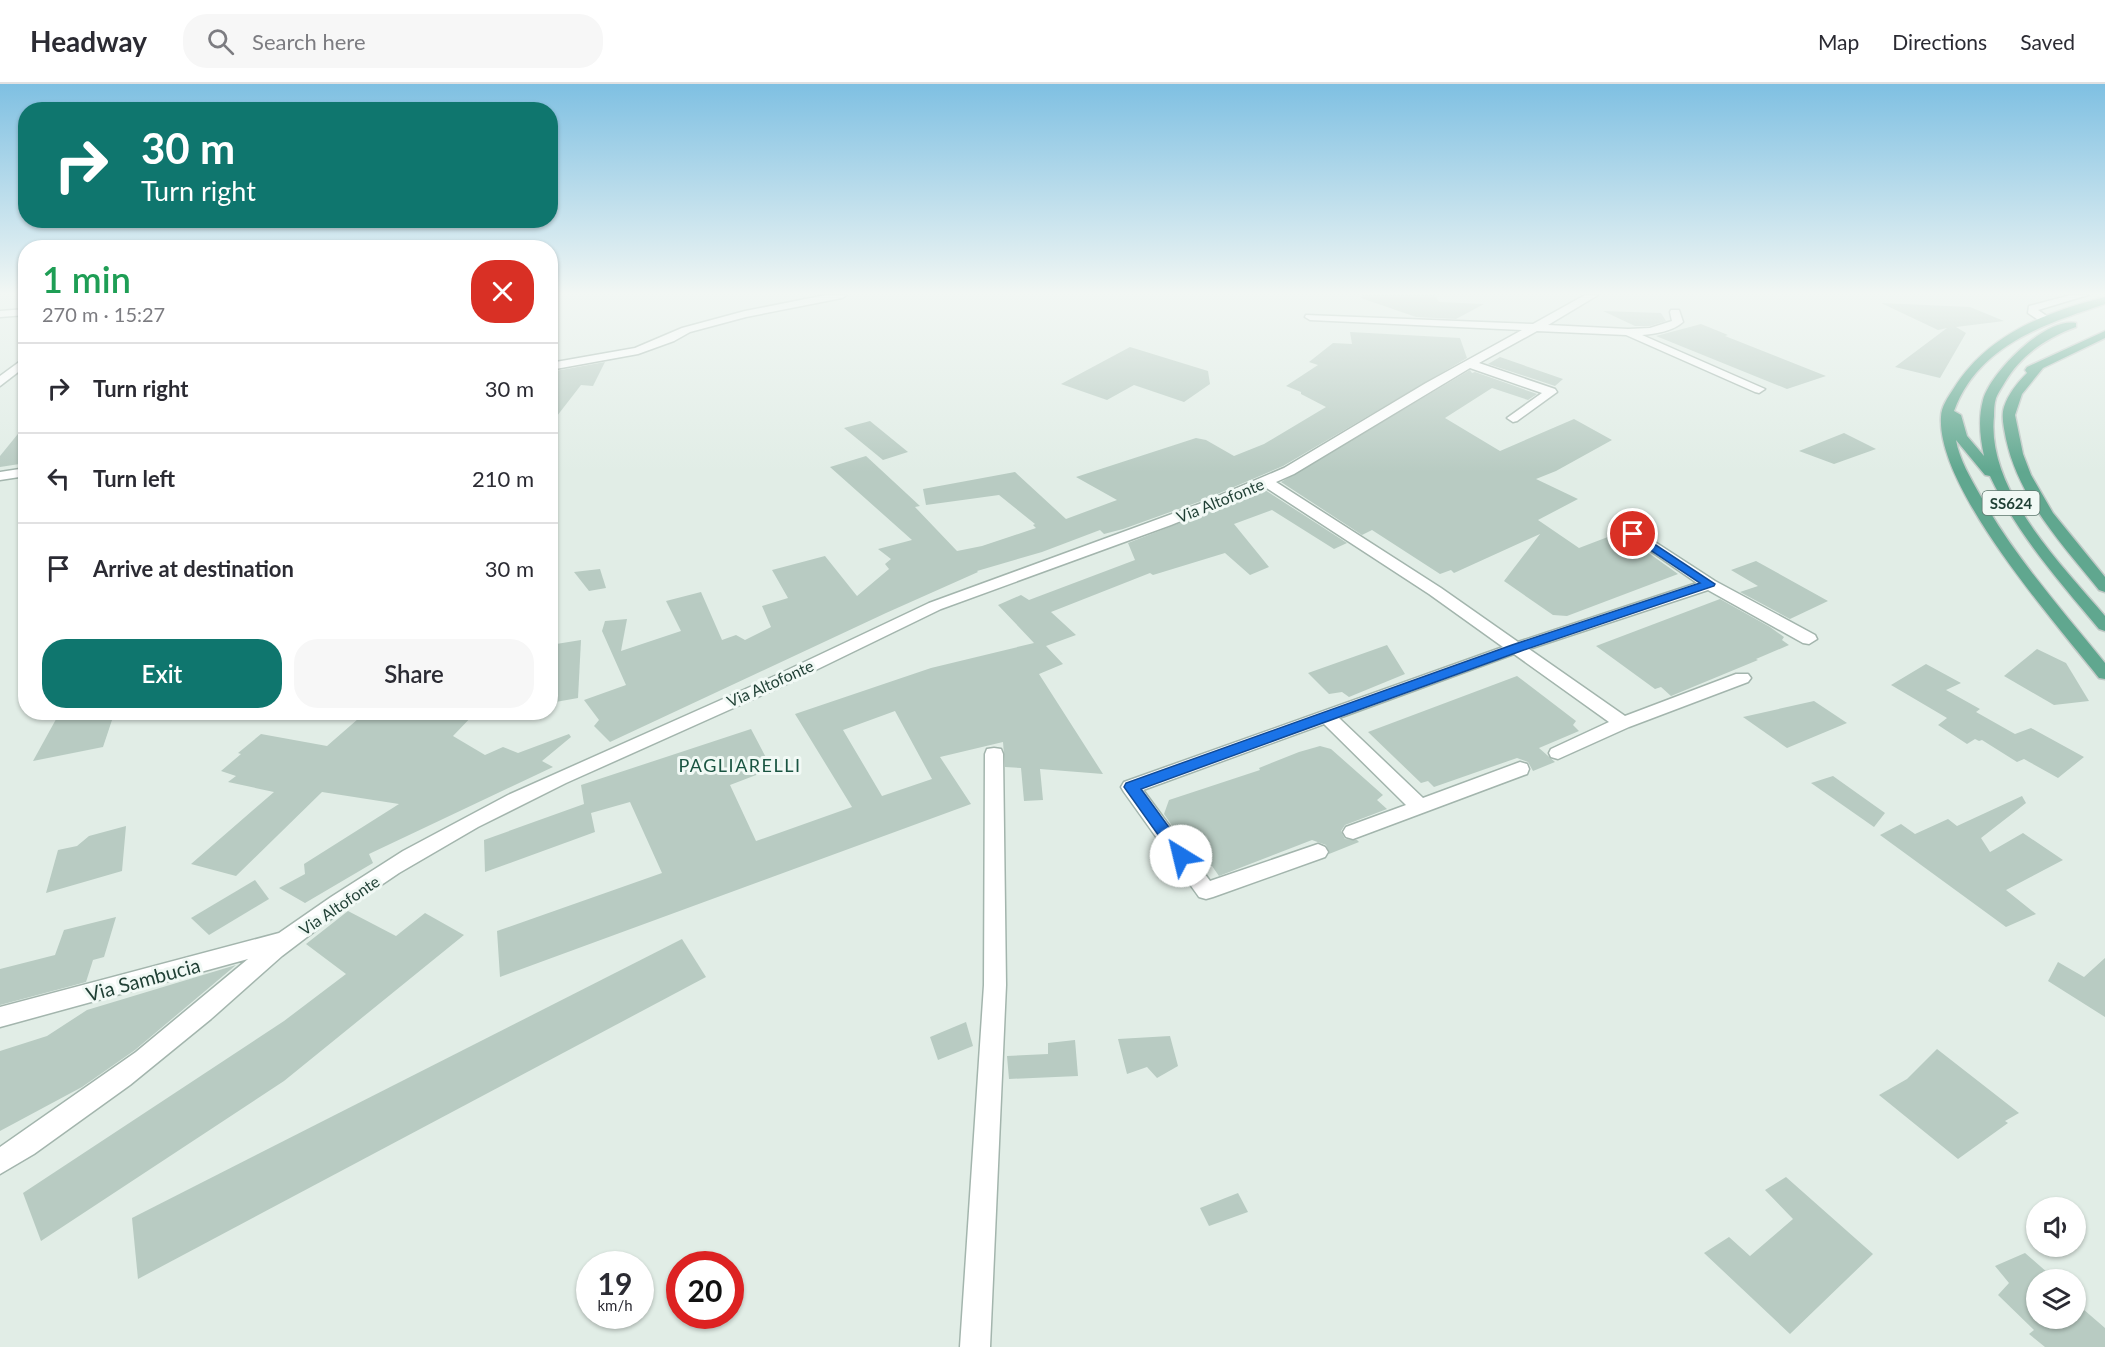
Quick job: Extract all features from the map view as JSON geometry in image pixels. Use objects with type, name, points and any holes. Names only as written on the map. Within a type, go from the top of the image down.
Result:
[{"type":"main road","points":[[1989,354],[1952,401],[1947,415],[1948,437],[1956,464],[1991,527],[2105,674]]},
{"type":"main road","name":"SS624","points":[[2028,354],[2012,362],[1998,378],[1988,397],[1984,410],[1987,452],[1998,482],[2034,537],[2105,626]]},
{"type":"main road","points":[[1988,397],[2041,364],[2062,354]]},
{"type":"main road","points":[[2041,364],[2011,403],[2008,416],[2013,444],[2024,474],[2041,507],[2105,587]]},
{"type":"main road","points":[[1952,401],[1961,437],[1998,482]]},
{"type":"street","points":[[558,366],[622,354]]},
{"type":"street","name":"Via Altofonte","points":[[0,1162],[68,1117],[190,1023],[286,940],[342,901],[426,848],[502,806],[632,743],[784,678],[954,598],[1202,509],[1266,482],[1289,471],[1487,354]]},
{"type":"street","points":[[1678,354],[1759,389]]},
{"type":"street","points":[[1469,364],[1551,392],[1513,418]]},
{"type":"street","points":[[0,382],[18,367]]},
{"type":"street","points":[[0,476],[18,473]]},
{"type":"street","points":[[1266,482],[1435,591],[1623,723]]},
{"type":"street","points":[[1633,534],[1710,584],[1809,639]]},
{"type":"street","points":[[1318,852],[1206,891],[1131,787],[1516,648],[1710,584]]},
{"type":"street","points":[[1558,753],[1623,723],[1742,678]]},
{"type":"street","points":[[1326,716],[1419,806]]},
{"type":"street","points":[[975,1347],[995,985],[994,754]]},
{"type":"street","points":[[1353,832],[1520,769]]},
{"type":"street","name":"Via Sambucia","points":[[0,1017],[286,940]]},
{"type":"building","points":[[1117,354],[1153,354],[1208,371],[1210,384],[1184,402],[1134,385],[1107,400],[1061,384]]},
{"type":"building","points":[[1319,354],[1466,354],[1467,358],[1283,466],[1201,501],[1123,529],[1104,534],[1100,530],[1042,552],[977,571],[610,742],[594,726],[599,720],[584,700],[626,685],[602,631],[605,621],[627,619],[621,651],[681,631],[666,601],[701,592],[722,640],[736,635],[745,640],[771,627],[762,606],[788,598],[772,570],[825,556],[857,596],[889,569],[885,564],[891,559],[878,549],[912,540],[830,467],[866,456],[920,506],[915,507],[957,551],[982,546],[1036,528],[1033,525],[1035,524],[999,495],[926,505],[923,489],[1015,472],[1066,519],[1117,500],[1076,477],[1196,438],[1206,440],[1234,456],[1264,444],[1326,407],[1286,386],[1318,365],[1309,362]]},
{"type":"building","points":[[1700,354],[1770,354],[1826,376],[1787,389]]},
{"type":"building","points":[[1912,354],[1954,354],[1940,378],[1895,367]]},
{"type":"building","points":[[1500,357],[1563,379],[1555,386],[1488,364]]},
{"type":"building","points":[[605,362],[593,386],[581,385],[558,415],[558,371]]},
{"type":"building","points":[[1470,370],[1472,373],[1475,372],[1537,394],[1528,400],[1492,388],[1445,418],[1500,451],[1574,419],[1612,440],[1556,471],[1536,479],[1578,499],[1538,520],[1579,548],[1613,535],[1622,541],[1629,539],[1678,574],[1567,616],[1553,615],[1504,581],[1540,534],[1454,573],[1451,570],[1440,574],[1372,530],[1362,535],[1281,482]]},
{"type":"building","points":[[870,421],[908,452],[883,460],[844,428]]},
{"type":"building","points":[[1844,433],[1876,449],[1834,464],[1799,451]]},
{"type":"building","points":[[18,434],[18,464],[0,467],[0,456]]},
{"type":"building","points":[[1265,490],[1347,543],[1334,549],[1272,510],[1234,524],[1269,567],[1250,575],[1225,553],[1153,575],[1150,573],[1051,612],[1076,635],[1046,646],[1063,664],[1039,674],[1103,774],[1040,769],[1043,800],[1024,801],[1021,768],[1005,767],[1003,742],[940,757],[971,804],[500,977],[497,931],[662,873],[630,802],[591,813],[595,832],[485,872],[484,840],[584,804],[581,785],[751,729],[772,769],[730,785],[756,841],[852,807],[795,714],[931,668],[1034,643],[998,605],[1021,595],[1029,600],[1135,560],[1128,543]],"holes":[[[895,711],[932,779],[882,796],[843,730]]]},
{"type":"building","points":[[1756,561],[1828,601],[1790,619],[1740,592],[1758,586],[1731,570]]},
{"type":"building","points":[[600,569],[606,588],[589,591],[574,572]]},
{"type":"building","points":[[1720,599],[1770,627],[1784,637],[1782,640],[1789,645],[1671,696],[1661,687],[1655,689],[1596,646]]},
{"type":"building","points":[[581,640],[578,698],[558,702],[558,644]]},
{"type":"building","points":[[1387,645],[1405,674],[1349,697],[1342,692],[1329,694],[1308,673]]},
{"type":"building","points":[[2037,649],[2066,663],[2089,701],[2054,705],[2004,676]]},
{"type":"building","points":[[1926,664],[1961,683],[1946,690],[1980,709],[1976,712],[2015,734],[2031,728],[2084,757],[2058,778],[2024,759],[2017,762],[1982,740],[1975,739],[1967,744],[1938,725],[1947,718],[1891,685]]},
{"type":"building","points":[[1517,676],[1576,721],[1573,725],[1579,731],[1539,748],[1555,762],[1533,771],[1528,762],[1517,758],[1434,787],[1428,781],[1421,783],[1368,732]]},
{"type":"building","points":[[1814,701],[1847,723],[1787,748],[1743,717]]},
{"type":"building","points":[[56,720],[112,720],[103,747],[33,761]]},
{"type":"building","points":[[357,720],[468,720],[453,736],[485,755],[503,747],[518,753],[569,734],[571,737],[542,761],[553,767],[369,854],[373,863],[305,903],[279,888],[305,874],[304,864],[399,804],[322,792],[236,876],[191,864],[274,792],[228,782],[236,776],[221,771],[241,754],[238,753],[261,734],[327,746]]},
{"type":"building","points":[[1320,746],[1331,749],[1383,795],[1377,800],[1387,809],[1345,825],[1341,831],[1345,839],[1359,842],[1329,854],[1326,845],[1312,840],[1219,876],[1212,866],[1203,867],[1193,833],[1179,836],[1164,814],[1169,800],[1260,770],[1259,768]]},
{"type":"building","points":[[1833,776],[1885,813],[1874,827],[1811,783]]},
{"type":"building","points":[[2022,796],[2026,803],[1981,838],[1990,852],[2023,833],[2063,860],[2006,890],[2036,914],[2006,927],[1880,835],[1901,824],[1915,834],[1948,819],[1957,826]]},
{"type":"building","points":[[126,826],[122,871],[46,893],[58,850],[77,846],[89,836]]},
{"type":"building","points":[[255,880],[269,899],[209,935],[191,918]]},
{"type":"building","points":[[348,911],[396,936],[425,913],[464,935],[284,1081],[41,1241],[23,1193],[284,1021],[346,974],[306,944]]},
{"type":"building","points":[[116,917],[104,957],[93,960],[86,982],[0,1005],[0,969],[55,955],[64,930]]},
{"type":"building","points":[[682,939],[706,977],[138,1279],[132,1218]]},
{"type":"building","points":[[2105,958],[2105,1017],[2048,981],[2058,962],[2084,977]]},
{"type":"building","points":[[236,965],[135,1050],[82,1087],[0,1131],[0,1051],[47,1036],[87,1010]]},
{"type":"building","points":[[966,1022],[973,1046],[938,1060],[930,1037]]},
{"type":"building","points":[[1170,1036],[1178,1066],[1157,1078],[1147,1067],[1127,1074],[1118,1039]]},
{"type":"building","points":[[1075,1040],[1078,1076],[1009,1079],[1007,1056],[1048,1054],[1048,1043]]},
{"type":"building","points":[[1937,1049],[2019,1113],[2005,1121],[2008,1123],[1958,1159],[1879,1095],[1907,1079]]},
{"type":"building","points":[[1786,1177],[1873,1254],[1790,1334],[1704,1253],[1729,1237],[1750,1256],[1793,1219],[1765,1190]]},
{"type":"building","points":[[1238,1193],[1248,1212],[1209,1226],[1200,1208]]},
{"type":"building","points":[[2025,1253],[2026,1257],[2030,1257],[2043,1269],[2026,1269],[2026,1322],[1998,1295],[2009,1283],[1995,1266]]},
{"type":"building","points":[[2086,1312],[2105,1328],[2105,1347],[2045,1347],[2029,1334],[2034,1330],[2086,1329]]},
{"type":"district","name":"PAGLIARELLI","points":[[740,765]]},
{"type":"route","points":[[1181,856],[1131,787],[1516,648],[1710,584],[1633,534]]}]
